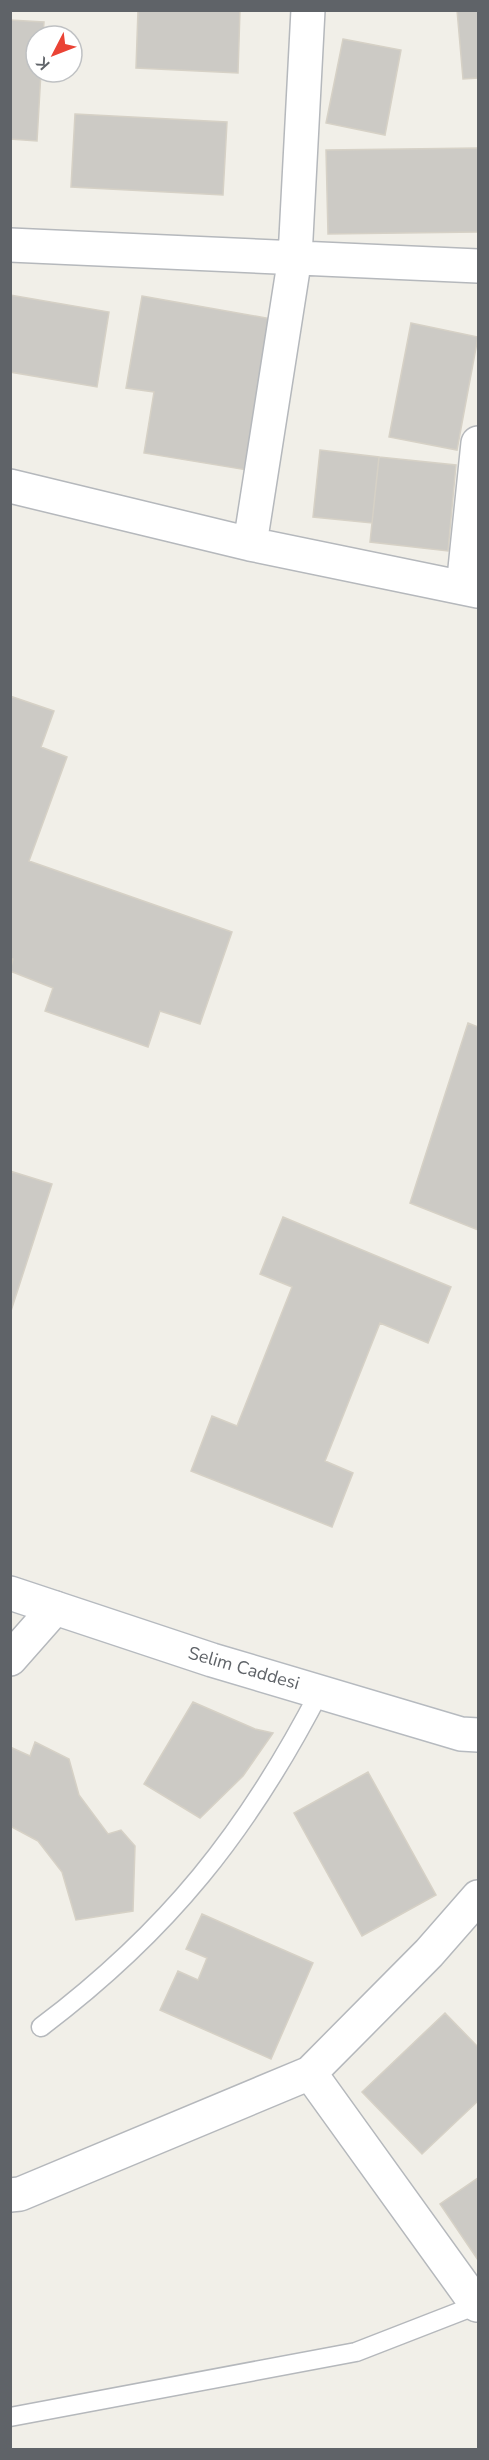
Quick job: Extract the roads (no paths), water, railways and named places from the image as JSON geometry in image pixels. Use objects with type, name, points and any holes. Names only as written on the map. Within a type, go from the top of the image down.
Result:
[{"type":"street","points":[[250,543],[295,257],[308,10]]},
{"type":"street","points":[[10,245],[478,266]]},
{"type":"street","points":[[10,486],[250,543],[471,590],[478,443]]},
{"type":"street","name":"Selim Caddesi","points":[[10,1593],[212,1660],[320,1690],[461,1734],[478,1735]]},
{"type":"street","points":[[10,1659],[55,1608]]},
{"type":"street","points":[[10,2195],[20,2194],[310,2073],[429,1953],[478,1897]]},
{"type":"street","points":[[310,2073],[478,2304]]},
{"type":"lane","points":[[41,2027],[105,1976],[183,1899],[226,1846],[264,1791],[320,1690]]},
{"type":"lane","points":[[10,2417],[356,2352],[478,2304]]}]
